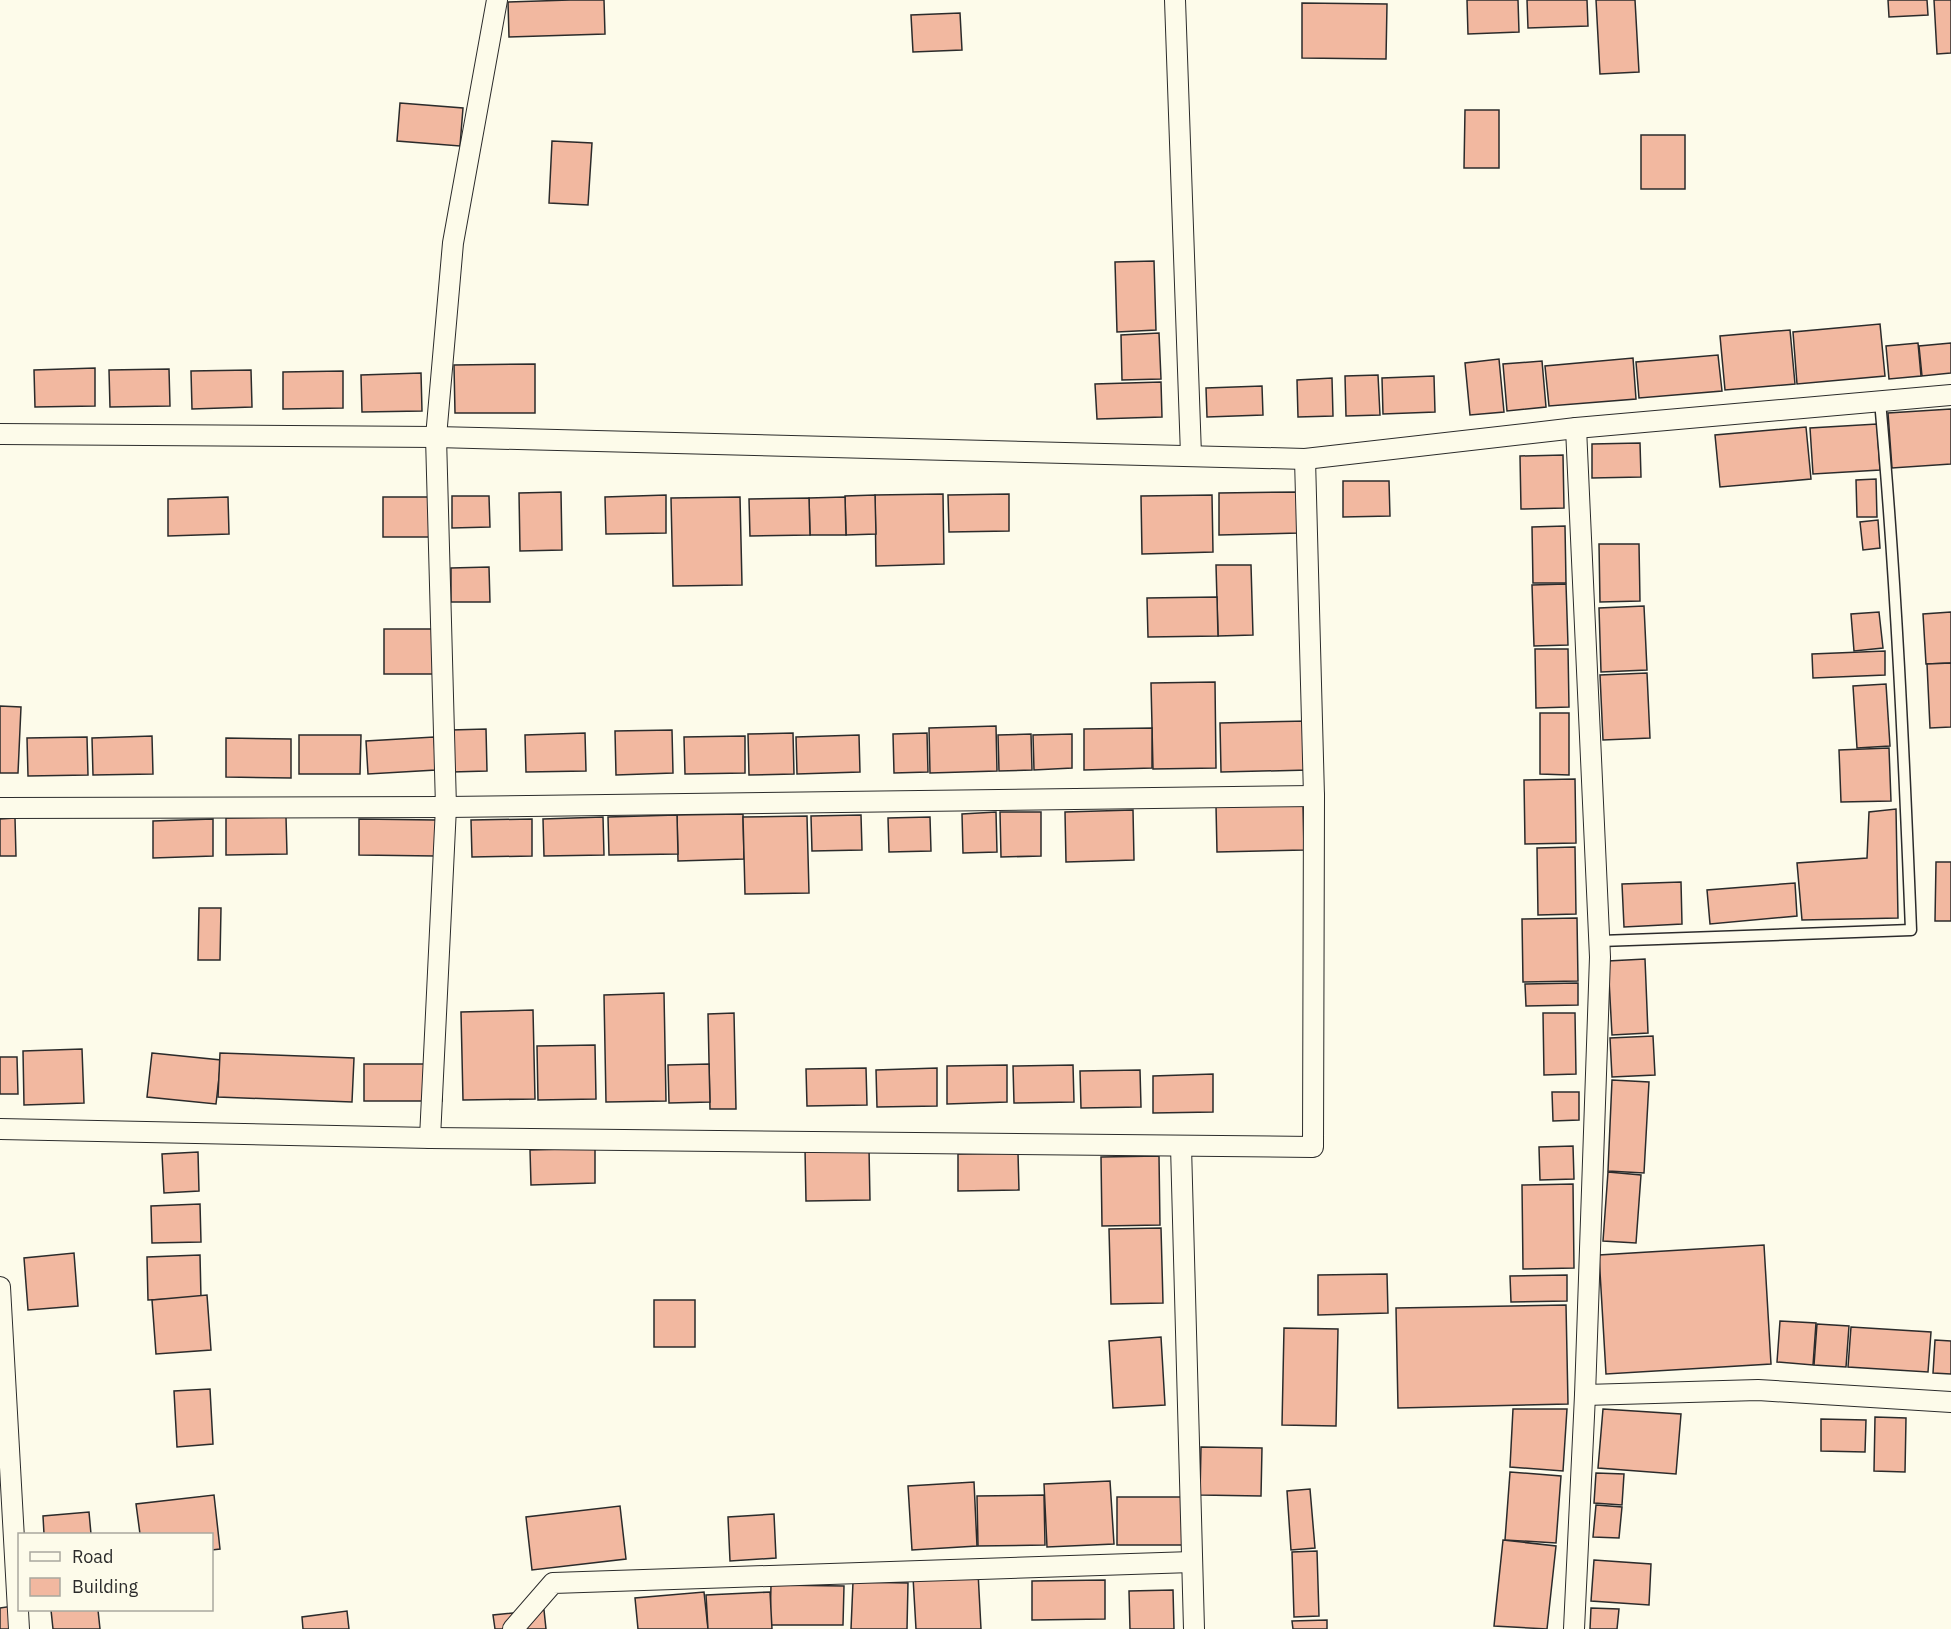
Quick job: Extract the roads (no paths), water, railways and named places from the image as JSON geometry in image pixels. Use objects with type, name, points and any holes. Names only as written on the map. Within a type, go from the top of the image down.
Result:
[{"type":"street","points":[[430,1138],[446,807],[436,437],[453,243],[497,0]]},
{"type":"street","points":[[1175,0],[1191,455]]},
{"type":"street","points":[[0,434],[436,437],[1305,459],[1576,428],[1951,395]]},
{"type":"street","points":[[1574,1629],[1586,1395],[1600,941],[1576,428]]},
{"type":"street","points":[[0,1129],[430,1138],[1313,1147],[1314,796],[1305,459]]},
{"type":"street","points":[[0,807],[446,807],[1314,796]]},
{"type":"street","points":[[1181,1146],[1194,1629]]},
{"type":"street","points":[[0,1287],[19,1629]]},
{"type":"street","points":[[1586,1395],[1758,1390],[1951,1402]]},
{"type":"street","points":[[513,1629],[553,1583],[1192,1562]]},
{"type":"lane","points":[[1600,941],[1911,930],[1904,748],[1888,488],[1880,401]]}]
